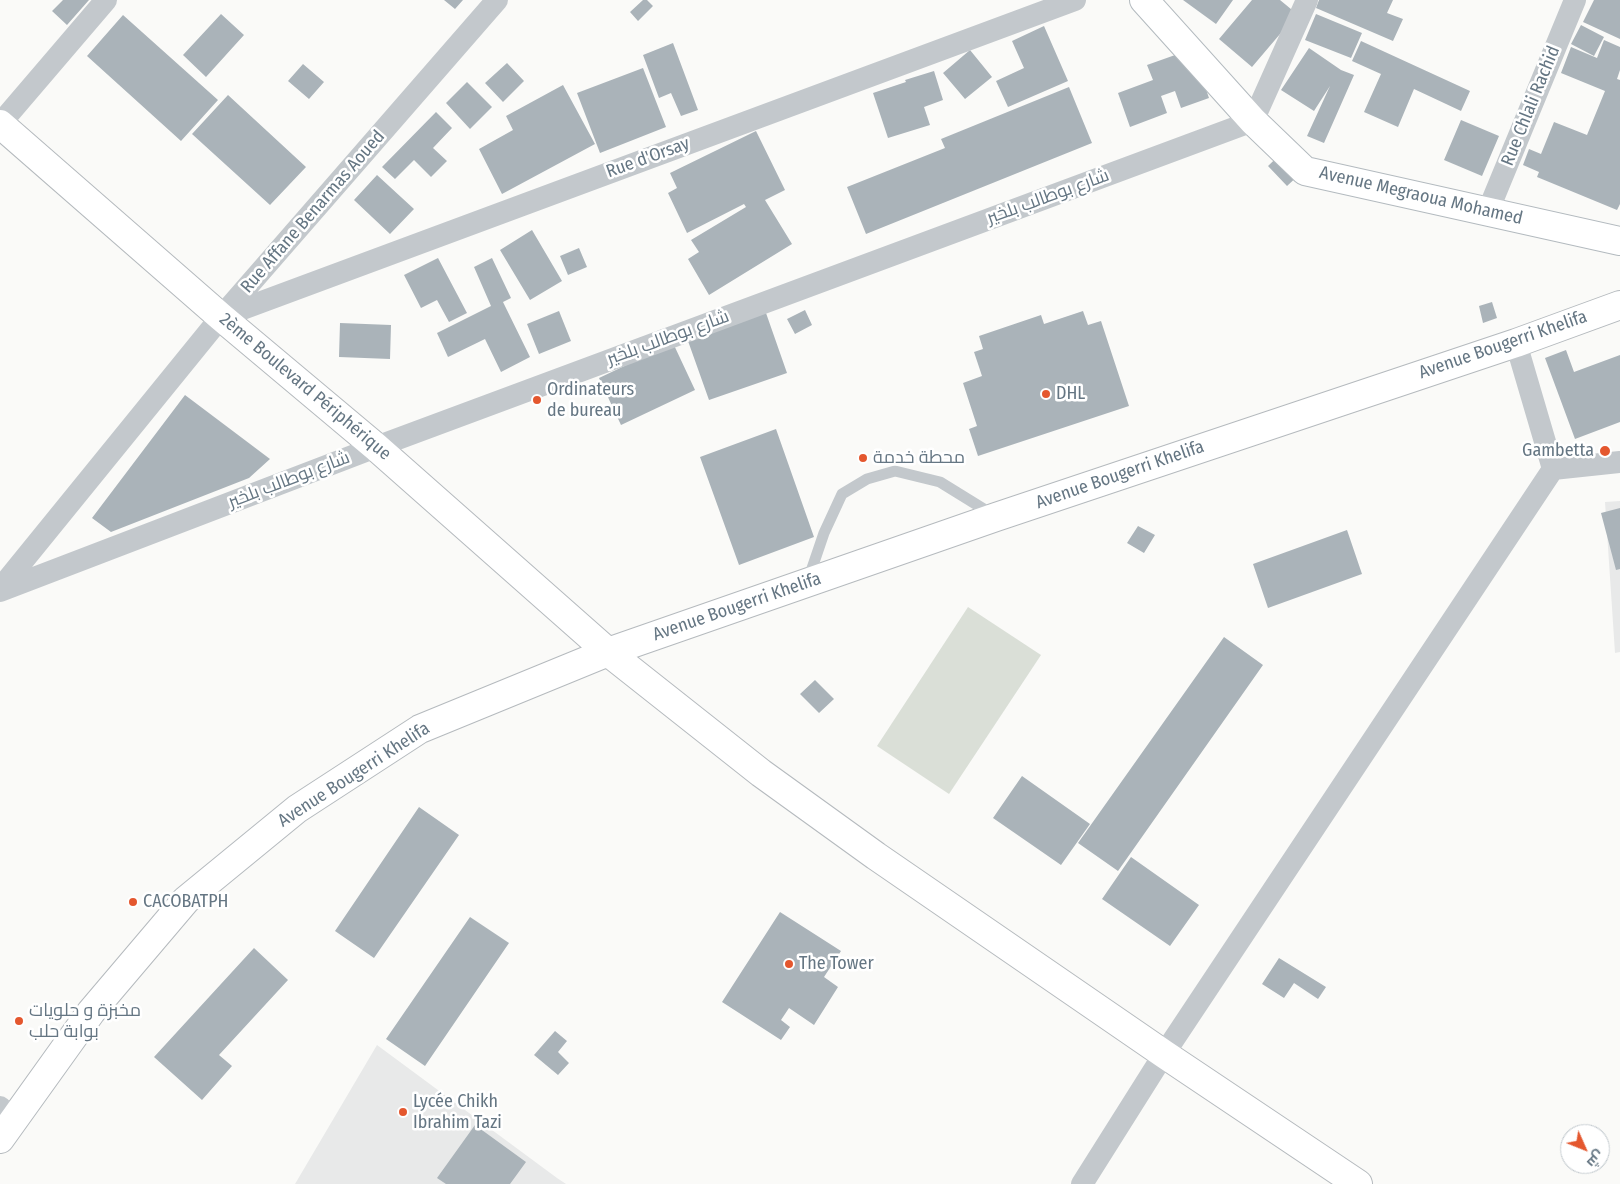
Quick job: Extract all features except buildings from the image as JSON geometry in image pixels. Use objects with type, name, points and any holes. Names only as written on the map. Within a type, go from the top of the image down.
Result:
[{"type":"main road","name":"Avenue Megraoua Mohamed","points":[[1144,0],[1253,121],[1305,171],[1620,241]]},
{"type":"main road","name":"2ème Boulevard Périphérique","points":[[0,124],[221,317],[376,447],[608,652],[761,773],[861,845],[1164,1054],[1358,1184]]},
{"type":"main road","name":"Avenue Bougerri Khelifa","points":[[5,1122],[91,1012],[186,900],[297,809],[420,729],[608,652],[996,517],[1516,342],[1620,305]]},
{"type":"street","points":[[0,124],[106,0]]},
{"type":"street","name":"Rue Affane Benarmas Aoued","points":[[0,590],[221,317],[497,0]]},
{"type":"street","name":"Rue d'Orsay","points":[[221,317],[1075,0]]},
{"type":"street","points":[[1253,121],[1307,0]]},
{"type":"street","name":"Rue Chlali Rachid","points":[[1488,211],[1575,0]]},
{"type":"street","name":"شارع بوطالب بلخير","points":[[0,590],[376,447],[1253,121]]},
{"type":"street","points":[[1082,1184],[1164,1054],[1553,469],[1516,342]]},
{"type":"street","points":[[1553,469],[1620,462]]},
{"type":"lane","points":[[807,582],[824,533],[842,494],[867,479],[896,471],[940,482],[996,517]]},
{"type":"shaded area","points":[[1620,501],[1620,652],[1615,653],[1605,502]]},
{"type":"shaded area","points":[[968,607],[1041,655],[949,794],[877,746]]},
{"type":"shaded area","name":"Lycée Chikh Ibrahim Tazi","points":[[377,1045],[557,1178],[566,1184],[295,1184]]},
{"type":"place","name":"DHL","points":[[1046,394]]},
{"type":"place","name":"Ordinateurs de bureau","points":[[537,400]]},
{"type":"place","name":"Gambetta","points":[[1605,451]]},
{"type":"place","name":"محطة خدمة","points":[[863,458]]},
{"type":"place","name":"CACOBATPH","points":[[133,902]]},
{"type":"place","name":"The Tower","points":[[789,964]]},
{"type":"place","name":"مخبزة و حلويات بوابة حلب","points":[[19,1021]]},
{"type":"place","name":"Lycée Chikh Ibrahim Tazi","points":[[403,1112]]}]
